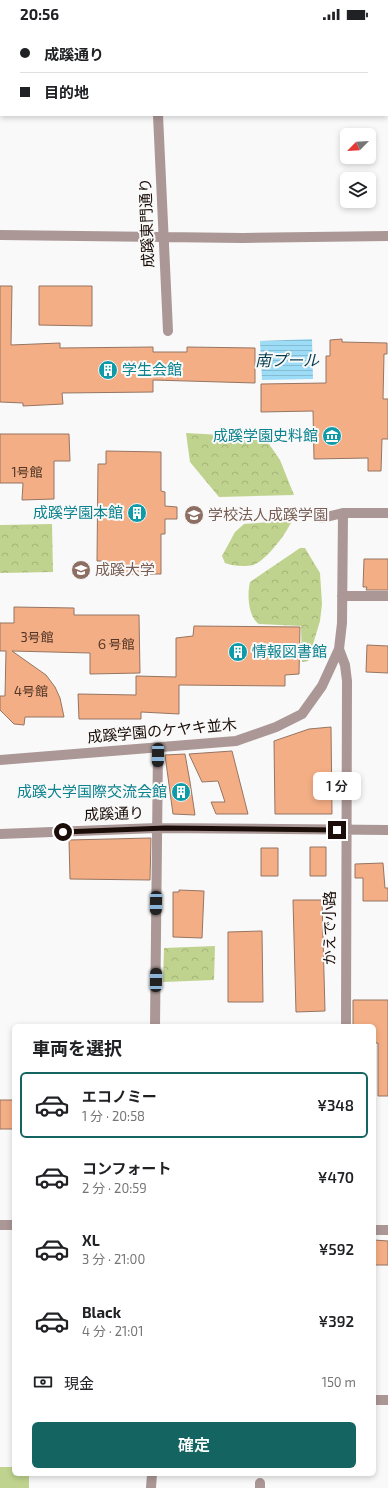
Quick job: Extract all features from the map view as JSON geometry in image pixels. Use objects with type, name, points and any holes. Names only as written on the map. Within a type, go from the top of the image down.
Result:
[{"type":"street","name":"成蹊東門通り","points":[[158,116],[162,236],[168,331]]},
{"type":"street","points":[[0,235],[243,238],[388,236]]},
{"type":"street","points":[[322,518],[343,513],[388,513]]},
{"type":"street","name":"成蹊学園のケヤキ並木","points":[[0,760],[236,741],[276,727],[302,714],[322,686],[339,649],[342,623],[343,513]]},
{"type":"street","points":[[342,596],[388,596]]},
{"type":"street","name":"かえで小路","points":[[339,649],[345,665],[347,681],[345,830],[346,1024]]},
{"type":"street","points":[[155,1024],[158,748]]},
{"type":"street","name":"成蹊通り","points":[[0,834],[157,828],[345,830]]},
{"type":"street","points":[[345,830],[388,830]]},
{"type":"street","points":[[0,1225],[12,1225]]},
{"type":"street","points":[[376,1230],[388,1230]]},
{"type":"street","points":[[376,1400],[388,1400]]},
{"type":"street","points":[[152,1476],[152,1488]]},
{"type":"green space","points":[[186,433],[258,437],[269,444],[280,460],[294,495],[219,497],[190,462]]},
{"type":"green space","points":[[292,520],[276,546],[258,563],[242,566],[225,563],[222,556],[235,532],[244,524]]},
{"type":"green space","points":[[52,524],[53,572],[0,573],[0,525]]},
{"type":"green space","points":[[300,548],[305,548],[320,573],[322,604],[320,621],[308,661],[302,662],[301,626],[259,624],[255,621],[249,605],[250,582]]},
{"type":"green space","points":[[215,946],[214,980],[163,982],[164,948]]},
{"type":"green space","points":[[0,1467],[12,1467],[12,1476],[29,1476],[29,1488],[0,1488]]},
{"type":"water","name":"南プール","points":[[312,339],[313,379],[262,380],[260,341]]},
{"type":"building","points":[[0,286],[12,286],[11,345],[60,343],[60,348],[153,347],[153,352],[187,352],[187,347],[255,348],[255,383],[153,380],[153,392],[62,393],[63,404],[23,406],[23,403],[0,402]]},
{"type":"building","points":[[39,286],[92,286],[92,326],[39,325]]},
{"type":"building","points":[[342,339],[342,342],[387,343],[387,354],[384,354],[383,399],[388,399],[388,439],[382,439],[381,471],[368,471],[368,458],[314,459],[313,411],[261,412],[261,384],[326,383],[326,356],[330,356],[330,340]]},
{"type":"building","points":[[0,434],[69,434],[70,461],[54,461],[54,499],[22,500],[23,483],[0,483]]},
{"type":"building","name":"成蹊学園本館","points":[[106,451],[161,452],[161,491],[165,492],[165,506],[177,507],[177,519],[165,519],[165,534],[161,534],[161,574],[106,574],[106,561],[97,561],[98,464],[106,464]]},
{"type":"building","points":[[364,559],[388,559],[388,590],[366,590],[367,587],[363,587]]},
{"type":"building","points":[[14,607],[74,608],[74,615],[139,615],[140,673],[90,674],[90,653],[12,651],[46,675],[55,687],[60,698],[64,717],[25,717],[24,725],[14,724],[0,710],[0,696],[5,696],[6,651],[0,651],[0,623],[14,623]]},
{"type":"building","name":"情報図書館","points":[[194,626],[300,627],[299,674],[285,675],[285,686],[179,685],[179,714],[141,712],[141,719],[79,719],[78,694],[136,695],[136,676],[176,677],[176,638],[193,636]]},
{"type":"building","points":[[367,645],[388,646],[388,673],[366,672]]},
{"type":"building","points":[[331,727],[332,814],[275,814],[274,741],[309,729]]},
{"type":"building","points":[[232,751],[248,814],[216,814],[211,802],[225,802],[218,781],[202,782],[189,754]]},
{"type":"building","points":[[185,754],[195,815],[173,814],[165,755]]},
{"type":"building","points":[[151,838],[150,880],[70,879],[69,840]]},
{"type":"building","points":[[310,847],[326,847],[326,876],[310,876]]},
{"type":"building","points":[[261,848],[278,848],[278,876],[261,876]]},
{"type":"building","points":[[383,863],[385,888],[388,888],[388,901],[363,901],[363,878],[355,878],[355,864]]},
{"type":"building","points":[[179,890],[204,891],[202,938],[173,937],[173,892],[179,892]]},
{"type":"building","points":[[293,900],[322,900],[325,1011],[296,1012]]},
{"type":"building","points":[[262,931],[263,1002],[228,1002],[228,932]]},
{"type":"building","points":[[353,1000],[388,1000],[388,1096],[378,1096],[378,1043],[376,1043],[376,1024],[353,1024]]},
{"type":"building","points":[[0,1100],[12,1100],[12,1129],[0,1129]]},
{"type":"building","points":[[376,1240],[388,1241],[388,1265],[376,1265]]},
{"type":"place","name":"学生会館","points":[[108,370]]},
{"type":"place","name":"成蹊学園史料館","points":[[332,436]]},
{"type":"place","name":"成蹊学園本館","points":[[137,513]]},
{"type":"place","name":"学校法人成蹊学園","points":[[194,515]]},
{"type":"place","name":"成蹊大学","points":[[81,570]]},
{"type":"place","name":"情報図書館","points":[[238,652]]},
{"type":"place","name":"成蹊大学国際交流会館","points":[[181,792]]},
{"type":"route","points":[[63,832],[141,828],[337,830]]}]
